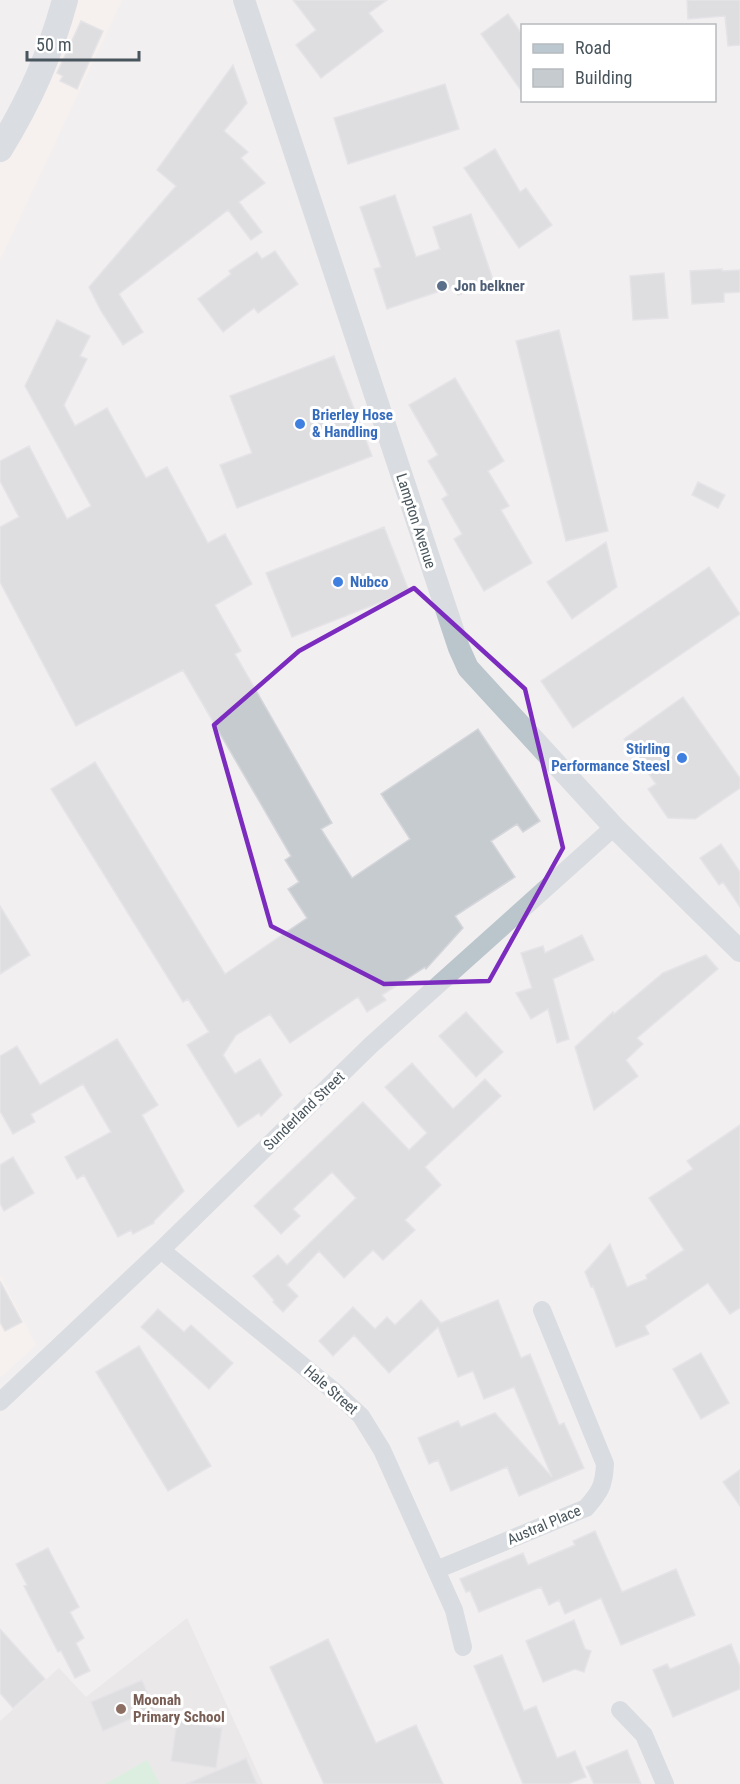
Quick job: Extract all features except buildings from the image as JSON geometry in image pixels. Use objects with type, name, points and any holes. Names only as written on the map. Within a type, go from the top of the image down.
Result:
[{"type":"main road","points":[[0,119],[32,48],[49,0]]},
{"type":"main road","points":[[0,149],[24,110],[43,68],[65,0]]},
{"type":"street","name":"Lampton Avenue","points":[[244,0],[459,648],[468,668],[614,827],[740,951]]},
{"type":"street","name":"Sunderland Street","points":[[0,1402],[162,1250],[371,1045],[614,827]]},
{"type":"street","name":"Hale Street","points":[[162,1250],[335,1392],[360,1416],[382,1450],[436,1570],[453,1611],[463,1647]]},
{"type":"street","name":"Austral Place","points":[[436,1570],[586,1508],[598,1494],[604,1482],[605,1464],[542,1310]]},
{"type":"street","points":[[620,1710],[644,1735],[665,1784]]},
{"type":"highlighted area","points":[[414,588],[525,689],[563,848],[489,981],[384,984],[271,926],[214,725],[299,651]]},
{"type":"shaded area","points":[[75,0],[122,0],[0,260],[0,165],[62,49]]},
{"type":"shaded area","points":[[0,1275],[36,1345],[0,1378]]},
{"type":"shaded area","name":"Moonah Primary School","points":[[187,1618],[263,1784],[0,1784],[0,1721],[59,1668],[86,1697]]},
{"type":"green space","points":[[147,1760],[160,1784],[105,1784]]},
{"type":"place","name":"Jon belkner","points":[[442,286]]},
{"type":"place","name":"Brierley Hose & Handling","points":[[300,424]]},
{"type":"place","name":"Nubco","points":[[338,582]]},
{"type":"place","name":"Stirling Performance Steesl","points":[[682,758]]},
{"type":"place","name":"Moonah Primary School","points":[[121,1709]]}]
